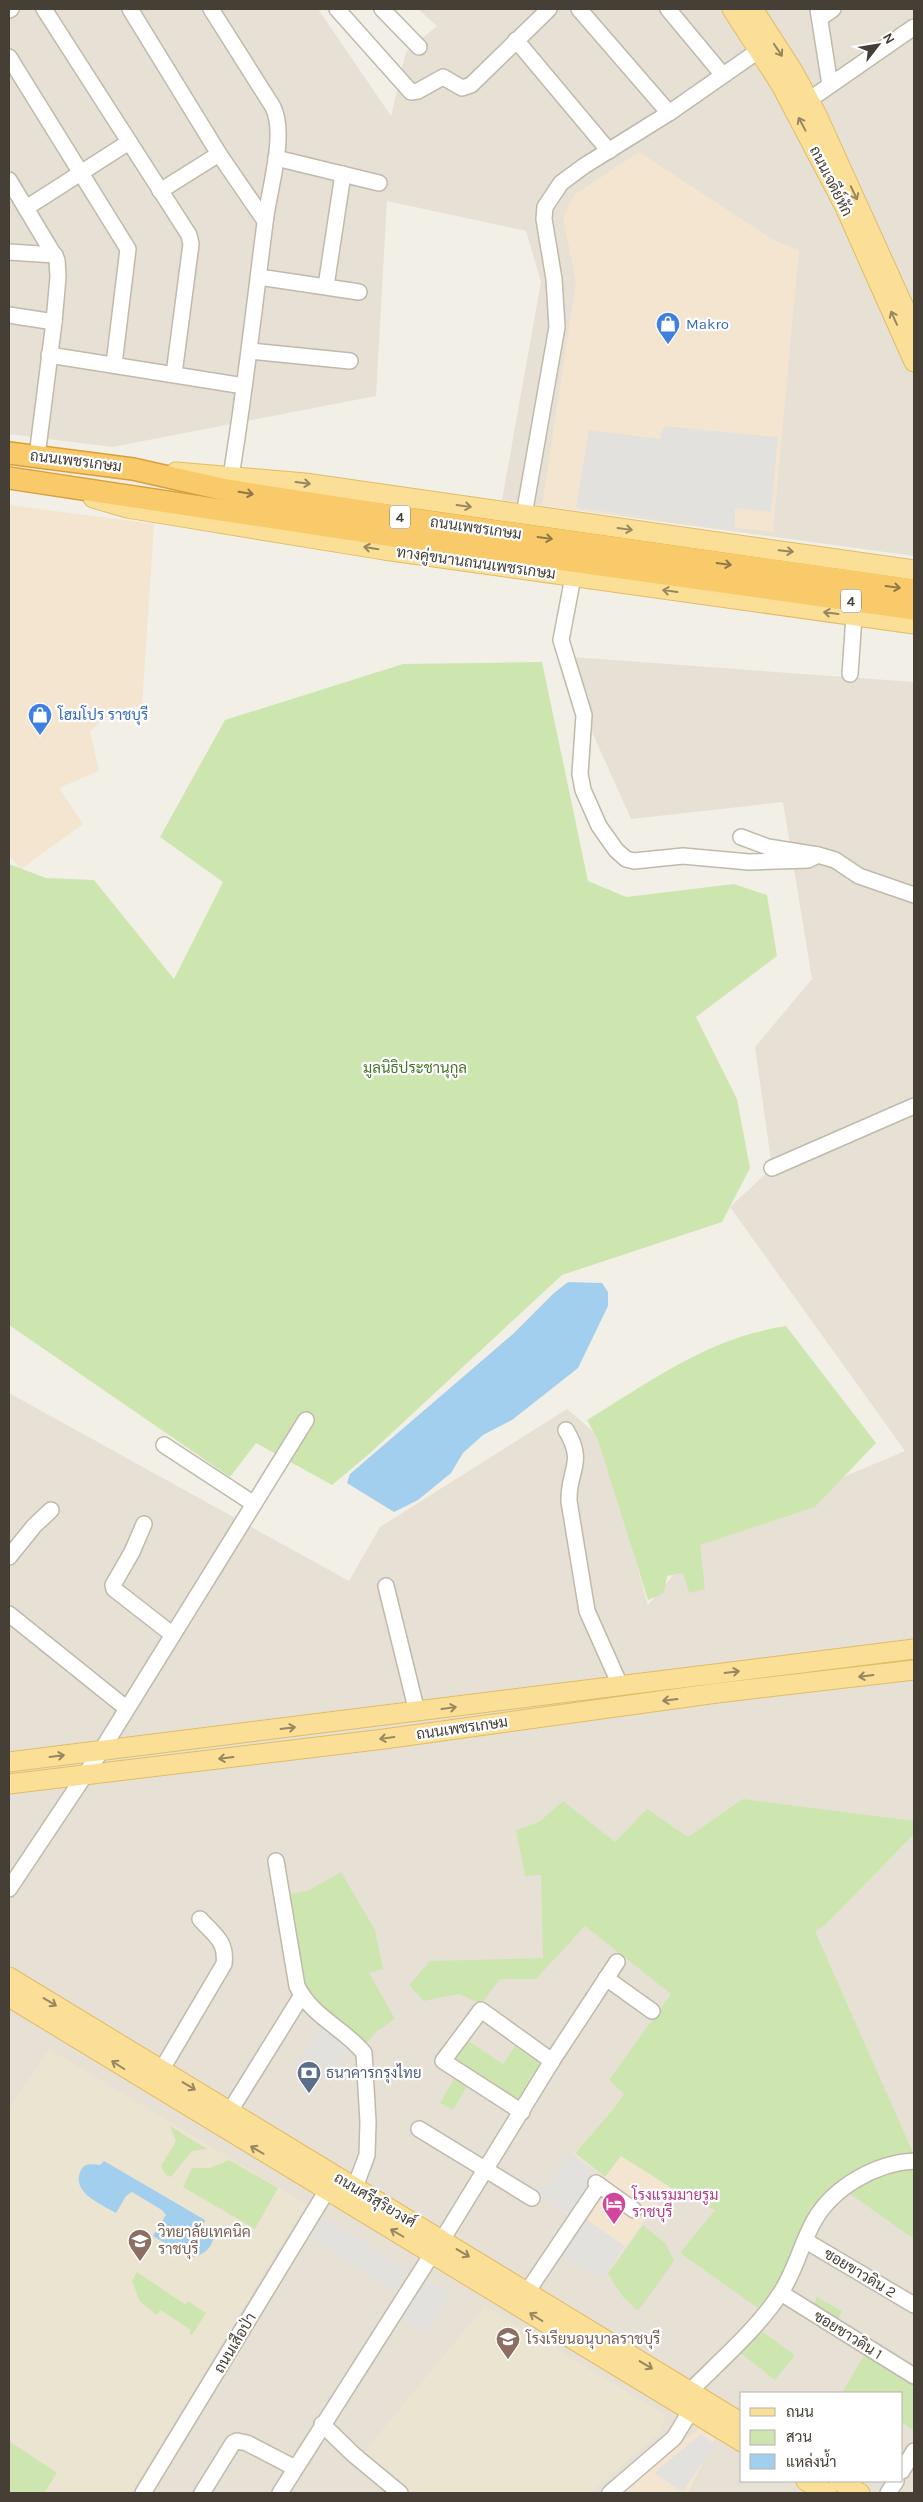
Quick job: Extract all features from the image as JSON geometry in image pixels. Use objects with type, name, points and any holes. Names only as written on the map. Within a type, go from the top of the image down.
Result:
[{"type":"highway","name":"ถนนเพชรเกษม","points":[[9,453],[133,468],[236,492],[791,583],[914,609]]},
{"type":"highway","name":"ถนนเพชรเกษม","points":[[9,478],[791,583],[914,590]]},
{"type":"main road","name":"ถนนเจดีย์หัก","points":[[732,9],[781,85],[844,205],[914,362]]},
{"type":"main road","name":"ถนนเจดีย์หัก","points":[[752,9],[809,100],[857,198],[914,329]]},
{"type":"main road","name":"4","points":[[133,468],[304,483],[914,570]]},
{"type":"main road","name":"ทางคู่ขนานถนนเพชรเกษม","points":[[41,482],[127,508],[384,550],[914,624]]},
{"type":"main road","name":"ถนนเพชรเกษม","points":[[9,1762],[417,1712],[620,1684],[914,1649]]},
{"type":"main road","name":"ถนนเพชรเกษม","points":[[9,1784],[384,1739],[701,1696],[914,1670]]},
{"type":"main road","points":[[698,1676],[701,1696]]},
{"type":"main road","name":"ถนนศรีสุริยวงศ์","points":[[9,1976],[230,2111],[330,2184],[355,2187],[437,2247],[528,2292],[740,2422]]},
{"type":"main road","name":"ถนนศรีสุริยวงศ์","points":[[9,1997],[437,2247],[690,2412],[740,2441]]},
{"type":"main road","points":[[808,2482],[827,2493]]},
{"type":"main road","points":[[841,2482],[860,2493]]},
{"type":"street","points":[[44,9],[189,236],[191,244],[174,374]]},
{"type":"street","points":[[130,9],[220,154],[265,221]]},
{"type":"street","points":[[211,9],[276,113],[276,158],[265,221],[250,351],[231,476]]},
{"type":"street","points":[[337,9],[411,92],[418,91],[443,77],[457,86],[466,88],[549,9]]},
{"type":"street","points":[[382,9],[418,47]]},
{"type":"street","points":[[579,9],[670,112]]},
{"type":"street","points":[[668,9],[722,74]]},
{"type":"street","points":[[830,85],[819,13],[833,9]]},
{"type":"street","points":[[809,100],[914,27]]},
{"type":"street","points":[[516,40],[609,151]]},
{"type":"street","points":[[524,514],[557,327],[554,279],[544,219],[545,207],[561,183],[670,112],[722,74],[758,51]]},
{"type":"street","points":[[9,57],[128,249],[114,364]]},
{"type":"street","points":[[26,208],[129,142]]},
{"type":"street","points":[[160,191],[220,154]]},
{"type":"street","points":[[276,158],[379,183]]},
{"type":"street","points":[[326,286],[343,174]]},
{"type":"street","points":[[9,180],[55,255],[58,277],[37,456]]},
{"type":"street","points":[[9,252],[55,255]]},
{"type":"street","points":[[259,277],[360,292]]},
{"type":"street","points":[[9,315],[54,322]]},
{"type":"street","points":[[250,351],[350,361]]},
{"type":"street","points":[[49,355],[244,386]]},
{"type":"street","points":[[573,577],[562,640],[584,715],[580,774],[583,790],[599,826],[616,850],[626,859],[634,861],[683,856],[750,862],[808,860],[818,855]]},
{"type":"street","points":[[850,674],[854,616]]},
{"type":"street","points":[[741,837],[768,847],[818,855],[835,860],[859,876],[914,894]]},
{"type":"street","points":[[772,1168],[914,1106]]},
{"type":"street","points":[[9,1889],[101,1750],[306,1420]]},
{"type":"street","points":[[566,1430],[576,1452],[576,1464],[568,1492],[568,1501],[583,1597],[594,1631],[620,1684]]},
{"type":"street","points":[[164,1445],[254,1504]]},
{"type":"street","points":[[9,1557],[34,1526],[51,1510]]},
{"type":"street","points":[[144,1524],[132,1552],[113,1585],[114,1589],[172,1635]]},
{"type":"street","points":[[386,1586],[417,1712]]},
{"type":"street","points":[[9,1614],[126,1708]]},
{"type":"street","points":[[276,1861],[297,1986],[302,1995],[326,2022],[364,2053],[368,2155],[355,2187]]},
{"type":"street","points":[[162,2070],[224,1964],[225,1951],[222,1944],[200,1919]]},
{"type":"street","points":[[280,2493],[322,2424],[522,2112],[552,2061],[617,1962]]},
{"type":"street","points":[[606,1978],[652,2011]]},
{"type":"street","points":[[230,2111],[302,1995]]},
{"type":"street","points":[[522,2112],[443,2061],[481,2010],[552,2061]]},
{"type":"street","points":[[419,2129],[532,2198]]},
{"type":"street","points":[[610,2493],[674,2438],[690,2412],[690,2391],[741,2339],[781,2293],[814,2221],[824,2207],[850,2184],[876,2169],[899,2162],[914,2161]]},
{"type":"street","name":"ถนนเสือป่า","points":[[143,2493],[330,2184]]},
{"type":"street","points":[[528,2292],[566,2240],[597,2184],[634,2210]]},
{"type":"street","name":"ซอยขาวดิน 2","points":[[806,2241],[914,2305]]},
{"type":"street","name":"ซอยชาวดิน 1","points":[[781,2293],[914,2376]]},
{"type":"street","points":[[322,2424],[400,2493]]},
{"type":"street","points":[[202,2493],[237,2441],[247,2443],[295,2468]]},
{"type":"street","points":[[888,2493],[895,2482]]},
{"type":"shaded area","points":[[9,9],[318,9],[391,116],[406,52],[437,26],[418,9],[914,9],[914,556],[502,500],[541,282],[526,231],[387,201],[376,396],[112,447],[9,434]]},
{"type":"shaded area","points":[[639,152],[775,241],[799,250],[773,532],[542,506],[576,282],[563,218],[574,195]]},
{"type":"shaded area","points":[[664,426],[778,437],[771,512],[735,508],[735,529],[576,508],[589,430],[660,439]]},
{"type":"shaded area","points":[[9,505],[154,524],[142,706],[116,709],[90,731],[99,771],[59,788],[83,824],[21,869],[9,856]]},
{"type":"shaded area","points":[[558,656],[914,682],[914,2493],[9,2493],[9,1393],[349,1581],[380,1527],[567,1409],[601,1438],[648,1605],[708,1534],[905,1451],[730,1207],[772,1168],[755,1047],[812,979],[783,802],[631,819]]},
{"type":"shaded area","points":[[322,2023],[350,2048],[334,2068],[324,2064],[318,2073],[299,2062]]},
{"type":"shaded area","name":"วิทยาลัยเทคนิค ราชบุรี","points":[[49,2049],[306,2204],[131,2493],[9,2493],[9,2109]]},
{"type":"shaded area","name":"โรงแรมมายรูม ราชบุรี","points":[[592,2133],[670,2187],[602,2279],[573,2218],[537,2194]]},
{"type":"shaded area","points":[[573,2154],[601,2175],[574,2218],[537,2194]]},
{"type":"shaded area","points":[[322,2216],[408,2270],[395,2291],[310,2237]]},
{"type":"shaded area","points":[[582,2217],[625,2246],[602,2279],[559,2254]]},
{"type":"shaded area","points":[[423,2278],[451,2295],[427,2334],[398,2316]]},
{"type":"shaded area","name":"โรงเรียนอนุบาลราชบุรี","points":[[485,2306],[665,2415],[660,2432],[590,2493],[406,2493],[360,2457]]},
{"type":"shaded area","points":[[699,2428],[715,2438],[688,2493],[622,2493]]},
{"type":"shaded area","points":[[701,2434],[714,2444],[683,2492],[654,2473]]},
{"type":"green space","name":"มูลนิธิประชานุกูล","points":[[542,662],[588,881],[626,897],[734,884],[767,895],[777,956],[696,1017],[737,1099],[750,1168],[722,1222],[562,1275],[369,1454],[332,1485],[256,1443],[230,1477],[9,1325],[9,864],[46,878],[94,880],[174,979],[223,882],[160,837],[225,720],[403,664]]},
{"type":"green space","points":[[786,1326],[876,1443],[815,1507],[700,1545],[705,1589],[689,1593],[683,1573],[667,1576],[664,1593],[648,1600],[598,1440],[587,1420],[682,1362],[707,1350],[758,1332]]},
{"type":"green space","points":[[743,1799],[914,1821],[914,1834],[824,1926],[815,1931],[914,2155],[914,2239],[840,2187],[779,2282],[758,2308],[680,2253],[715,2210],[670,2187],[621,2156],[605,2177],[575,2153],[624,2094],[609,2080],[671,1994],[585,1926],[536,1979],[500,1979],[481,2004],[459,1994],[424,2001],[409,1985],[430,1961],[543,1958],[541,1875],[525,1876],[516,1830],[539,1822],[563,1801],[615,1842],[647,1809],[688,1837]]},
{"type":"green space","points":[[341,1872],[375,1930],[383,1969],[369,1973],[395,2019],[377,2031],[361,2049],[302,1995],[283,1895],[307,1891]]},
{"type":"green space","points":[[464,2038],[503,2064],[516,2044],[544,2062],[520,2102],[449,2060]]},
{"type":"green space","points":[[456,2076],[469,2083],[453,2110],[440,2103]]},
{"type":"green space","points":[[170,2126],[207,2149],[192,2151],[171,2177],[166,2175],[161,2166],[176,2141]]},
{"type":"green space","points":[[229,2160],[278,2188],[255,2229],[183,2187],[192,2168],[210,2168]]},
{"type":"green space","points":[[643,2225],[666,2244],[674,2261],[638,2311],[623,2297],[608,2274]]},
{"type":"green space","points":[[137,2272],[186,2305],[188,2301],[206,2313],[192,2335],[189,2334],[191,2330],[160,2310],[157,2315],[140,2302],[132,2281]]},
{"type":"green space","points":[[817,2297],[842,2311],[838,2319],[813,2304]]},
{"type":"green space","points":[[760,2330],[795,2355],[775,2380],[738,2351]]},
{"type":"green space","points":[[866,2352],[914,2383],[914,2431],[903,2423],[903,2392],[843,2392]]},
{"type":"green space","points":[[9,2441],[57,2473],[44,2493],[9,2493]]},
{"type":"water","points":[[568,1282],[602,1283],[608,1292],[608,1306],[578,1368],[512,1420],[483,1435],[463,1453],[451,1473],[418,1500],[394,1512],[347,1483],[350,1474],[513,1334],[554,1293]]},
{"type":"water","points":[[104,2161],[205,2220],[203,2226],[211,2230],[214,2237],[211,2246],[203,2253],[190,2258],[153,2236],[166,2215],[162,2210],[132,2192],[126,2196],[116,2213],[89,2197],[80,2186],[80,2172],[86,2165],[100,2165]]},
{"type":"place","name":"Makro","points":[[668,345]]},
{"type":"place","name":"โฮมโปร ราชบุรี","points":[[40,736]]},
{"type":"place","name":"ธนาคารกรุงไทย","points":[[309,2094]]},
{"type":"place","name":"โรงแรมมายรูม ราชบุรี","points":[[614,2225]]},
{"type":"place","name":"วิทยาลัยเทคนิค ราชบุรี","points":[[140,2262]]},
{"type":"place","name":"โรงเรียนอนุบาลราชบุรี","points":[[508,2360]]}]
